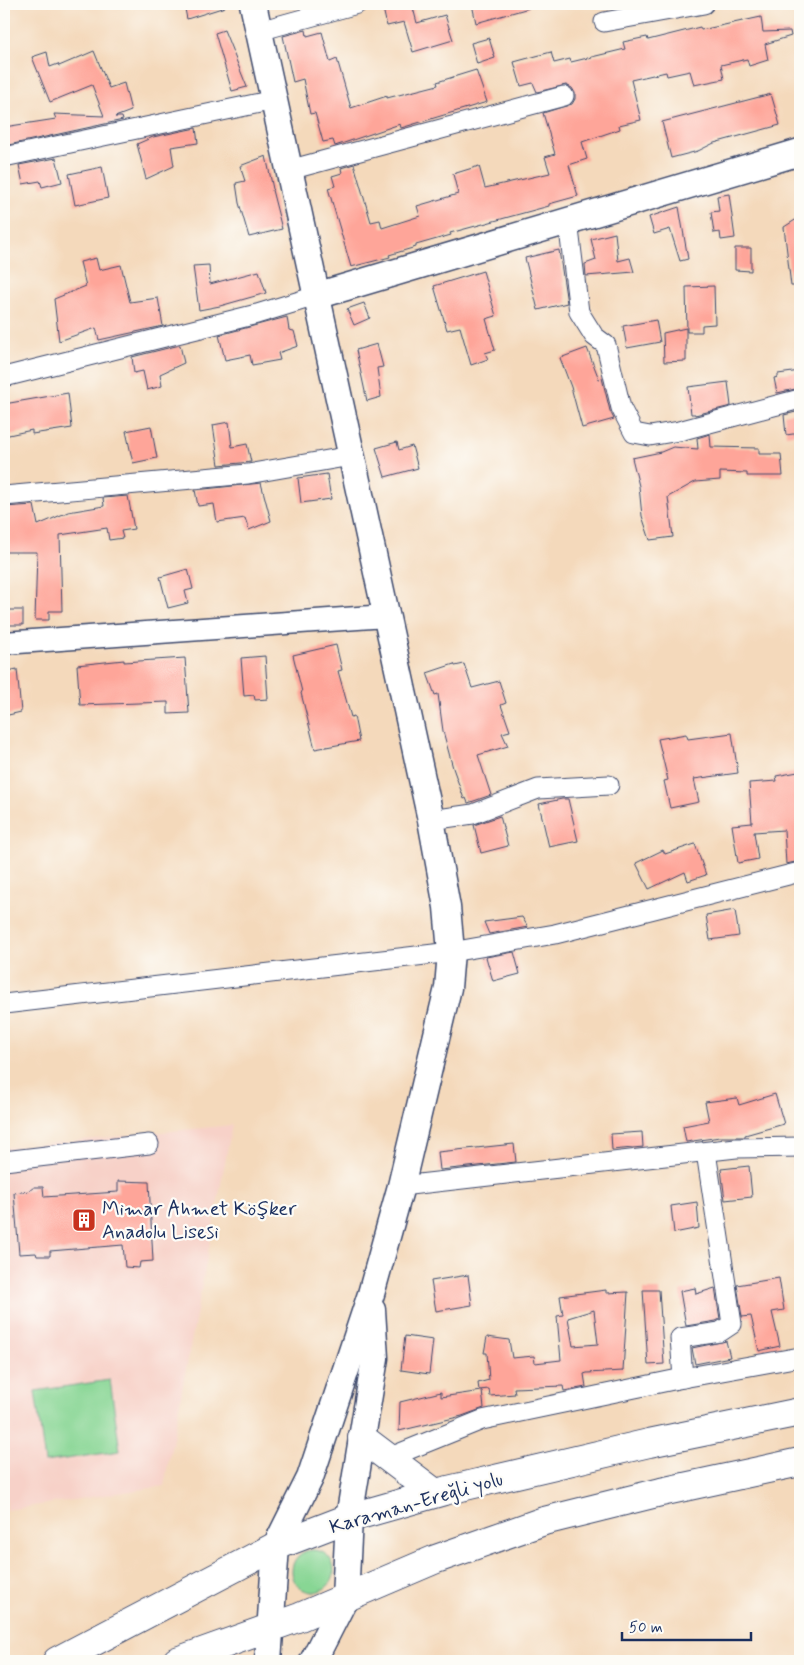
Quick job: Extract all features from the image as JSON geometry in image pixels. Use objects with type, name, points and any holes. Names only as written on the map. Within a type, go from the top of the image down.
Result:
[{"type":"highway","name":"Karaman-Ereğli yolu","points":[[57,1661],[276,1546],[349,1518],[435,1493],[649,1442],[800,1412]]},
{"type":"highway","points":[[362,1438],[435,1493]]},
{"type":"highway","points":[[177,1661],[271,1628],[436,1559],[544,1521],[661,1492],[800,1462]]},
{"type":"main road","points":[[253,4],[430,820],[447,907],[451,952],[448,988],[401,1186],[372,1294],[310,1478],[276,1546],[268,1661]]},
{"type":"main road","points":[[316,296],[800,152]]},
{"type":"main road","points":[[313,1661],[345,1598],[349,1518],[375,1358],[372,1294]]},
{"type":"street","points":[[259,31],[357,4]]},
{"type":"street","points":[[604,22],[704,4]]},
{"type":"street","points":[[289,170],[564,96]]},
{"type":"street","points":[[4,158],[274,100]]},
{"type":"street","points":[[568,221],[579,312],[594,336],[606,345],[621,408],[634,433],[650,436],[800,399]]},
{"type":"street","points":[[4,377],[257,314],[316,296]]},
{"type":"street","points":[[4,496],[248,474],[351,456]]},
{"type":"street","points":[[4,643],[386,616]]},
{"type":"street","points":[[430,820],[473,814],[538,789],[609,785]]},
{"type":"street","points":[[4,1004],[451,952],[555,934],[800,872]]},
{"type":"street","points":[[4,1161],[149,1144]]},
{"type":"street","points":[[401,1186],[736,1148],[800,1147]]},
{"type":"street","points":[[683,1378],[680,1338],[720,1332],[732,1324],[706,1152]]},
{"type":"street","points":[[388,1458],[482,1420],[683,1378],[800,1357]]},
{"type":"shaded area","points":[[232,1125],[164,1486],[7,1510],[4,1465],[4,1148]]},
{"type":"green space","points":[[110,1380],[120,1451],[45,1462],[35,1391]]},
{"type":"green space","points":[[317,1550],[325,1553],[331,1559],[334,1571],[331,1583],[325,1589],[309,1592],[301,1589],[295,1583],[292,1567],[295,1559],[301,1553]]},
{"type":"building","points":[[184,4],[224,4],[225,7],[187,19]]},
{"type":"building","points":[[382,4],[412,4],[417,23],[445,15],[453,40],[413,52],[404,22],[387,26]]},
{"type":"building","points":[[472,4],[529,4],[529,8],[476,23]]},
{"type":"building","points":[[761,17],[763,32],[790,31],[791,36],[765,44],[768,60],[749,66],[747,59],[721,65],[724,79],[694,85],[690,71],[667,76],[666,72],[631,80],[641,120],[619,125],[620,129],[582,142],[587,159],[569,165],[578,196],[549,204],[549,206],[450,233],[451,235],[389,255],[390,257],[351,267],[328,188],[335,186],[332,176],[342,173],[341,168],[354,164],[371,222],[380,220],[382,228],[420,216],[417,206],[458,194],[453,174],[479,166],[485,188],[550,173],[545,157],[555,154],[543,113],[572,104],[575,99],[575,93],[572,88],[566,85],[537,92],[533,83],[521,86],[514,62],[551,52],[554,63],[570,59],[571,62],[625,49],[623,42],[647,37],[648,40],[700,27],[701,30]]},
{"type":"building","points":[[224,30],[247,87],[232,91],[215,33]]},
{"type":"building","points":[[306,30],[307,36],[322,32],[330,62],[337,59],[351,108],[387,96],[387,98],[438,85],[437,82],[476,70],[487,102],[401,128],[400,124],[335,146],[333,140],[323,142],[315,113],[310,114],[303,79],[293,82],[283,36]]},
{"type":"building","points":[[489,38],[495,58],[477,64],[471,43]]},
{"type":"building","points":[[94,51],[109,88],[124,83],[131,111],[115,117],[122,117],[123,120],[4,146],[4,127],[56,119],[54,114],[104,116],[92,85],[50,102],[32,57],[47,52],[50,67],[58,64],[59,66]]},
{"type":"building","points":[[771,94],[780,125],[714,143],[698,151],[671,158],[662,122]]},
{"type":"building","points":[[196,128],[198,143],[171,147],[174,166],[146,179],[137,144],[153,137]]},
{"type":"building","points":[[266,156],[282,229],[249,237],[239,203],[236,183],[245,181],[240,166]]},
{"type":"building","points":[[56,158],[62,182],[42,187],[40,181],[23,184],[19,165]]},
{"type":"building","points":[[102,167],[108,198],[75,205],[69,174]]},
{"type":"building","points":[[729,194],[735,238],[721,240],[720,232],[714,233],[711,212],[719,211],[717,196]]},
{"type":"building","points":[[679,207],[688,259],[680,261],[670,229],[654,234],[649,217]]},
{"type":"building","points":[[800,217],[800,286],[791,286],[784,227]]},
{"type":"building","points":[[615,233],[618,261],[630,258],[634,272],[586,276],[585,264],[596,260],[591,239]]},
{"type":"building","points":[[735,248],[751,248],[751,271],[735,270]]},
{"type":"building","points":[[559,250],[567,303],[538,310],[525,258]]},
{"type":"building","points":[[96,258],[99,270],[121,265],[130,302],[158,298],[163,326],[99,340],[96,328],[59,341],[54,299],[86,286],[80,262]]},
{"type":"building","points":[[209,265],[210,284],[259,271],[266,293],[199,310],[193,266]]},
{"type":"building","points":[[483,271],[496,316],[486,319],[495,350],[485,353],[488,359],[471,365],[460,327],[447,330],[434,286]]},
{"type":"building","points":[[714,286],[715,324],[702,325],[702,332],[687,332],[686,287]]},
{"type":"building","points":[[364,303],[370,318],[354,325],[347,309]]},
{"type":"building","points":[[287,317],[289,330],[294,331],[298,346],[278,353],[280,360],[252,365],[250,355],[225,360],[219,335]]},
{"type":"building","points":[[656,320],[660,342],[627,348],[623,326]]},
{"type":"building","points":[[686,328],[686,361],[664,362],[663,333]]},
{"type":"building","points":[[377,344],[383,367],[377,368],[381,397],[367,401],[356,350]]},
{"type":"building","points":[[180,345],[184,363],[160,374],[162,386],[147,390],[143,371],[134,373],[132,357]]},
{"type":"building","points":[[587,348],[599,379],[602,378],[610,411],[614,419],[582,428],[571,387],[560,358]]},
{"type":"building","points":[[800,371],[800,388],[777,393],[774,378],[778,377],[778,374]]},
{"type":"building","points":[[728,382],[731,406],[695,415],[691,414],[688,387]]},
{"type":"building","points":[[68,393],[72,428],[32,434],[32,430],[4,436],[4,404]]},
{"type":"building","points":[[800,411],[800,433],[786,435],[784,415]]},
{"type":"building","points":[[229,422],[232,447],[247,444],[251,462],[219,465],[213,425]]},
{"type":"building","points":[[151,426],[157,458],[133,463],[126,431]]},
{"type":"building","points":[[710,434],[711,447],[759,448],[759,454],[781,454],[783,476],[747,476],[747,473],[720,472],[720,480],[695,482],[668,497],[673,537],[650,540],[642,516],[639,486],[632,458],[661,452],[673,447],[698,449],[697,438]]},
{"type":"building","points":[[397,442],[399,450],[412,446],[418,468],[385,477],[376,448]]},
{"type":"building","points":[[327,474],[331,499],[301,503],[298,478]]},
{"type":"building","points":[[261,483],[271,521],[249,530],[245,518],[217,522],[214,504],[198,506],[195,490]]},
{"type":"building","points":[[128,496],[134,529],[121,531],[123,538],[109,540],[107,528],[60,535],[62,611],[49,611],[49,620],[35,620],[37,552],[4,552],[4,507],[34,505],[38,525],[68,512],[104,506],[103,498]]},
{"type":"building","points":[[188,569],[193,589],[185,591],[188,603],[168,608],[160,577]]},
{"type":"building","points":[[4,610],[23,610],[23,625],[4,625]]},
{"type":"building","points":[[336,645],[342,670],[338,671],[351,717],[354,716],[359,741],[315,749],[293,655]]},
{"type":"building","points":[[265,656],[268,699],[255,700],[254,695],[244,696],[241,658]]},
{"type":"building","points":[[185,658],[189,713],[168,714],[168,702],[80,705],[77,665],[124,660],[124,662]]},
{"type":"building","points":[[454,664],[455,666],[464,664],[472,688],[499,681],[506,703],[501,705],[510,731],[502,733],[508,746],[478,755],[491,795],[468,803],[466,798],[464,799],[453,768],[443,731],[438,694],[435,695],[427,673]]},
{"type":"building","points":[[17,669],[21,712],[4,716],[4,672]]},
{"type":"building","points":[[732,733],[738,773],[694,779],[699,802],[670,808],[664,781],[668,780],[658,739],[686,734],[688,739]]},
{"type":"building","points":[[798,772],[800,785],[800,861],[786,864],[784,830],[754,832],[758,859],[738,863],[732,825],[752,823],[749,783],[777,781],[776,776]]},
{"type":"building","points":[[568,799],[578,841],[549,847],[539,804]]},
{"type":"building","points":[[500,816],[508,846],[481,853],[474,825]]},
{"type":"building","points":[[695,844],[706,875],[688,881],[685,872],[649,889],[636,863],[663,850],[665,854]]},
{"type":"building","points":[[735,910],[739,936],[710,940],[706,915]]},
{"type":"building","points":[[522,917],[528,927],[489,934],[484,922]]},
{"type":"building","points":[[514,952],[520,974],[493,981],[486,957]]},
{"type":"building","points":[[775,1094],[784,1124],[745,1135],[745,1137],[720,1137],[686,1142],[683,1126],[709,1121],[705,1102],[737,1098],[739,1105]]},
{"type":"building","points":[[642,1132],[643,1147],[612,1150],[611,1134]]},
{"type":"building","points":[[514,1144],[516,1162],[440,1170],[438,1152]]},
{"type":"building","points":[[749,1166],[752,1197],[725,1200],[721,1169]]},
{"type":"building","name":"Mimar Ahmet Köşker Anadolu Lisesi","points":[[118,1181],[149,1182],[153,1261],[140,1262],[139,1268],[125,1267],[123,1245],[50,1251],[50,1256],[37,1256],[36,1253],[19,1254],[14,1193],[29,1191],[34,1187],[43,1187],[44,1197],[118,1192]]},
{"type":"building","points":[[697,1202],[699,1228],[674,1233],[671,1206]]},
{"type":"building","points":[[468,1275],[472,1305],[436,1311],[431,1281]]},
{"type":"building","points":[[779,1278],[784,1310],[772,1312],[780,1346],[759,1351],[751,1316],[742,1317],[737,1285]]},
{"type":"building","points":[[695,1288],[696,1294],[715,1288],[720,1319],[686,1326],[680,1291]]},
{"type":"building","points":[[606,1290],[606,1293],[628,1292],[623,1371],[584,1374],[586,1387],[564,1391],[563,1386],[514,1388],[515,1394],[490,1396],[489,1389],[479,1390],[478,1383],[489,1380],[487,1353],[484,1353],[487,1337],[509,1340],[512,1358],[534,1356],[535,1363],[561,1360],[557,1316],[563,1315],[560,1296]],"holes":[[[594,1310],[598,1344],[573,1346],[568,1318]]]},
{"type":"building","points":[[643,1290],[659,1290],[664,1364],[648,1365]]},
{"type":"building","points":[[405,1336],[433,1340],[429,1374],[401,1370]]},
{"type":"building","points":[[726,1341],[730,1357],[695,1364],[692,1348]]},
{"type":"building","points":[[482,1391],[484,1408],[462,1416],[399,1431],[400,1402],[441,1392],[441,1397]]},
{"type":"place","name":"Mimar Ahmet Köşker Anadolu Lisesi","points":[[84,1220]]}]
